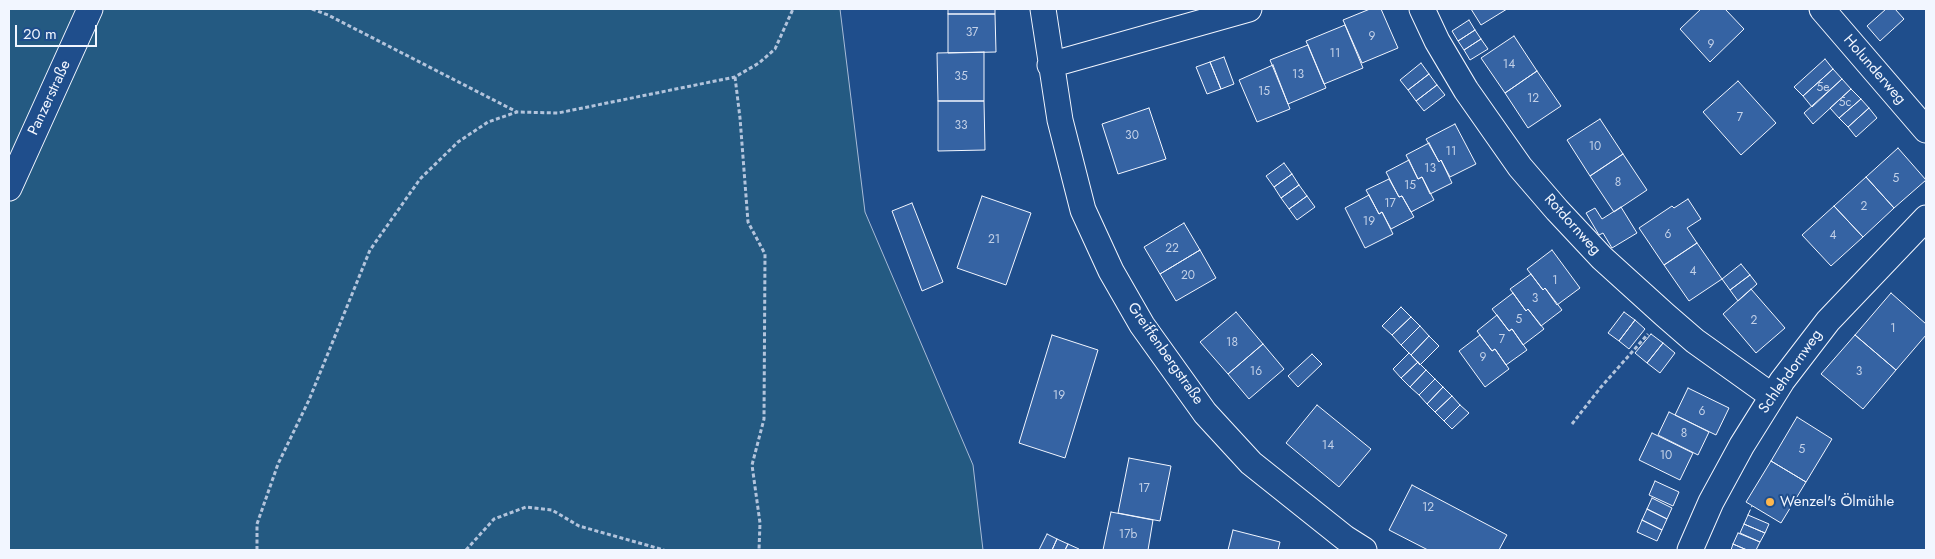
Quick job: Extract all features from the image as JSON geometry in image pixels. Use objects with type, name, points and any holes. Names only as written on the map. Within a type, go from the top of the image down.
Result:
[{"type":"street","name":"Panzerstraße","points":[[9,188],[90,9]]},
{"type":"street","name":"Greiffenbergstraße","points":[[1042,9],[1060,120],[1083,210],[1111,271],[1142,325],[1206,412],[1252,462],[1345,538],[1364,550]]},
{"type":"street","points":[[1050,65],[1249,9]]},
{"type":"street","name":"Rotdornweg","points":[[1422,9],[1466,90],[1520,167],[1602,258],[1696,341],[1772,396]]},
{"type":"street","name":"Holunderweg","points":[[1822,9],[1926,130]]},
{"type":"street","name":"Schlehdornweg","points":[[1690,550],[1711,502],[1742,446],[1772,396],[1800,356],[1828,321],[1926,218]]},
{"type":"path","points":[[312,9],[328,15],[517,112]]},
{"type":"path","points":[[257,550],[256,524],[278,464],[309,400],[370,250],[420,179],[458,142],[488,122],[517,112],[558,113],[735,77],[759,63],[775,49],[793,9]]},
{"type":"path","points":[[735,77],[748,222],[765,254],[764,419],[752,465],[760,523],[759,550]]},
{"type":"path","points":[[1572,424],[1601,387],[1665,315]]},
{"type":"path","points":[[466,550],[494,519],[526,507],[552,510],[579,526],[664,550]]},
{"type":"shaded area","points":[[9,9],[840,9],[865,212],[973,465],[983,550],[9,550]]},
{"type":"building","points":[[948,9],[995,9],[995,14],[948,14]]},
{"type":"building","points":[[1370,9],[1381,9],[1398,48],[1362,63],[1343,20]]},
{"type":"building","points":[[1471,9],[1507,9],[1481,25]]},
{"type":"building","points":[[1701,9],[1725,9],[1744,29],[1710,62],[1680,29]]},
{"type":"building","points":[[1886,9],[1895,9],[1904,19],[1880,41],[1867,26]]},
{"type":"building","points":[[948,14],[995,14],[996,52],[948,53]]},
{"type":"building","points":[[1469,20],[1475,30],[1458,41],[1452,31]]},
{"type":"building","points":[[1345,25],[1363,68],[1324,84],[1306,41]]},
{"type":"building","points":[[1475,30],[1481,39],[1464,50],[1458,41]]},
{"type":"building","points":[[1514,36],[1537,71],[1505,93],[1481,58]]},
{"type":"building","points":[[1481,39],[1488,49],[1470,60],[1464,50]]},
{"type":"building","points":[[1308,45],[1326,88],[1288,104],[1270,60]]},
{"type":"building","points":[[984,52],[984,101],[938,101],[937,53]]},
{"type":"building","points":[[1224,57],[1234,84],[1221,89],[1210,62]]},
{"type":"building","points":[[1825,59],[1833,69],[1803,96],[1794,87]]},
{"type":"building","points":[[1210,62],[1221,89],[1207,94],[1196,67]]},
{"type":"building","points":[[1421,63],[1429,74],[1408,90],[1400,80]]},
{"type":"building","points":[[1273,65],[1290,109],[1257,122],[1239,80]]},
{"type":"building","points":[[1833,69],[1842,79],[1812,107],[1803,96]]},
{"type":"building","points":[[1537,71],[1561,106],[1528,128],[1505,93]]},
{"type":"building","points":[[1429,74],[1437,85],[1416,101],[1408,90]]},
{"type":"building","points":[[1842,79],[1851,89],[1813,124],[1804,113]]},
{"type":"building","points":[[1738,81],[1776,123],[1741,155],[1703,112]]},
{"type":"building","points":[[1437,85],[1445,95],[1424,111],[1416,101]]},
{"type":"building","points":[[1851,89],[1861,99],[1839,118],[1830,108]]},
{"type":"building","points":[[1861,99],[1869,108],[1848,127],[1839,118]]},
{"type":"building","points":[[938,101],[984,101],[985,150],[938,151]]},
{"type":"building","points":[[1149,108],[1166,159],[1118,174],[1102,124]]},
{"type":"building","points":[[1869,108],[1877,118],[1856,137],[1848,127]]},
{"type":"building","points":[[1600,119],[1623,154],[1590,176],[1567,140]]},
{"type":"building","points":[[1455,124],[1476,164],[1450,177],[1426,139]]},
{"type":"building","points":[[1429,143],[1439,162],[1441,160],[1452,183],[1430,194],[1422,177],[1418,179],[1406,155]]},
{"type":"building","points":[[1898,148],[1926,180],[1894,208],[1866,177]]},
{"type":"building","points":[[1623,154],[1647,190],[1614,212],[1590,176]]},
{"type":"building","points":[[1409,160],[1418,179],[1422,177],[1434,200],[1411,212],[1402,196],[1399,197],[1386,172]]},
{"type":"building","points":[[1284,163],[1292,174],[1274,187],[1266,176]]},
{"type":"building","points":[[1292,174],[1299,185],[1281,198],[1274,187]]},
{"type":"building","points":[[1866,177],[1894,208],[1863,237],[1834,206]]},
{"type":"building","points":[[1389,179],[1399,197],[1402,196],[1414,217],[1391,229],[1382,212],[1379,214],[1366,190]]},
{"type":"building","points":[[1299,185],[1307,196],[1289,209],[1281,198]]},
{"type":"building","points":[[1369,195],[1379,214],[1382,212],[1393,234],[1365,248],[1345,208]]},
{"type":"building","points":[[982,196],[1031,213],[1006,285],[957,268]]},
{"type":"building","points":[[1307,196],[1315,207],[1297,220],[1289,209]]},
{"type":"building","points":[[1688,199],[1701,219],[1687,228],[1697,243],[1664,265],[1639,228],[1672,206],[1674,208]]},
{"type":"building","points":[[912,203],[943,282],[922,291],[892,211]]},
{"type":"building","points":[[1834,206],[1863,237],[1831,266],[1802,235]]},
{"type":"building","points":[[1621,207],[1637,233],[1612,248],[1603,233],[1599,235],[1586,213],[1595,208],[1602,219]]},
{"type":"building","points":[[1184,223],[1200,250],[1160,274],[1144,247]]},
{"type":"building","points":[[1697,243],[1722,279],[1689,301],[1664,265]]},
{"type":"building","points":[[1200,250],[1216,278],[1176,301],[1160,274]]},
{"type":"building","points":[[1552,250],[1580,288],[1557,305],[1545,288],[1543,290],[1527,269]]},
{"type":"building","points":[[1741,264],[1750,275],[1730,290],[1722,279]]},
{"type":"building","points":[[1531,274],[1562,310],[1541,326],[1528,309],[1526,311],[1510,289]]},
{"type":"building","points":[[1750,275],[1757,284],[1738,301],[1730,290]]},
{"type":"building","points":[[1751,289],[1785,328],[1756,353],[1723,314]]},
{"type":"building","points":[[1513,293],[1526,311],[1528,309],[1544,329],[1523,345],[1512,329],[1509,331],[1492,309]]},
{"type":"building","points":[[1891,293],[1926,324],[1926,335],[1896,370],[1855,335]]},
{"type":"building","points":[[1401,307],[1411,317],[1392,335],[1382,326]]},
{"type":"building","points":[[1236,312],[1263,344],[1228,374],[1200,342]]},
{"type":"building","points":[[1624,312],[1635,320],[1619,341],[1608,333]]},
{"type":"building","points":[[1497,315],[1509,331],[1512,329],[1527,350],[1506,365],[1495,349],[1492,351],[1477,331]]},
{"type":"building","points":[[1411,317],[1420,326],[1401,345],[1392,335]]},
{"type":"building","points":[[1635,320],[1645,329],[1629,349],[1619,341]]},
{"type":"building","points":[[1420,326],[1429,336],[1411,355],[1401,345]]},
{"type":"building","points":[[1651,334],[1663,343],[1647,363],[1635,353]]},
{"type":"building","points":[[1052,335],[1098,350],[1065,458],[1019,443]]},
{"type":"building","points":[[1480,335],[1492,351],[1495,349],[1509,369],[1485,387],[1459,351]]},
{"type":"building","points":[[1855,335],[1896,370],[1863,409],[1821,374]]},
{"type":"building","points":[[1429,336],[1439,346],[1420,365],[1411,355]]},
{"type":"building","points":[[1663,343],[1675,353],[1660,373],[1647,363]]},
{"type":"building","points":[[1263,344],[1284,369],[1249,399],[1228,374]]},
{"type":"building","points":[[1409,353],[1418,362],[1401,378],[1393,369]]},
{"type":"building","points":[[1312,354],[1322,364],[1298,387],[1288,376]]},
{"type":"building","points":[[1418,362],[1426,370],[1410,387],[1401,378]]},
{"type":"building","points":[[1426,370],[1435,379],[1419,395],[1410,387]]},
{"type":"building","points":[[1435,379],[1443,387],[1427,404],[1419,395]]},
{"type":"building","points":[[1443,387],[1452,396],[1435,412],[1427,404]]},
{"type":"building","points":[[1688,388],[1729,408],[1716,435],[1675,415]]},
{"type":"building","points":[[1452,396],[1460,405],[1444,421],[1435,412]]},
{"type":"building","points":[[1317,405],[1371,449],[1339,487],[1286,443]]},
{"type":"building","points":[[1460,405],[1469,413],[1452,429],[1444,421]]},
{"type":"building","points":[[1669,412],[1709,432],[1698,455],[1658,435]]},
{"type":"building","points":[[1797,417],[1832,439],[1806,482],[1771,461]]},
{"type":"building","points":[[1652,433],[1693,453],[1680,480],[1639,460]]},
{"type":"building","points":[[1129,458],[1171,466],[1160,521],[1118,513]]},
{"type":"building","points":[[1771,461],[1806,482],[1781,523],[1746,502]]},
{"type":"building","points":[[1655,481],[1679,492],[1673,506],[1649,495]]},
{"type":"building","points":[[1412,485],[1507,535],[1499,550],[1428,550],[1389,530]]},
{"type":"building","points":[[1652,498],[1672,508],[1667,519],[1647,509]]},
{"type":"building","points":[[1647,509],[1667,519],[1662,530],[1642,520]]},
{"type":"building","points":[[1111,512],[1153,520],[1148,550],[1103,550]]},
{"type":"building","points":[[1748,515],[1769,524],[1765,533],[1744,524]]},
{"type":"building","points":[[1642,520],[1662,530],[1657,541],[1637,532]]},
{"type":"building","points":[[1744,524],[1765,533],[1760,542],[1740,533]]},
{"type":"building","points":[[1233,530],[1280,542],[1278,550],[1228,550]]},
{"type":"building","points":[[1738,533],[1760,542],[1756,550],[1747,550],[1733,544]]},
{"type":"building","points":[[1047,534],[1057,539],[1052,550],[1039,550]]},
{"type":"building","points":[[1057,539],[1068,544],[1065,550],[1052,550]]},
{"type":"building","points":[[1068,544],[1079,549],[1065,550]]},
{"type":"building","points":[[1733,544],[1747,550],[1731,550]]},
{"type":"fence","points":[[1748,515],[1752,506]]},
{"type":"place","name":"Wenzel's Ölmühle","points":[[1770,502]]}]
